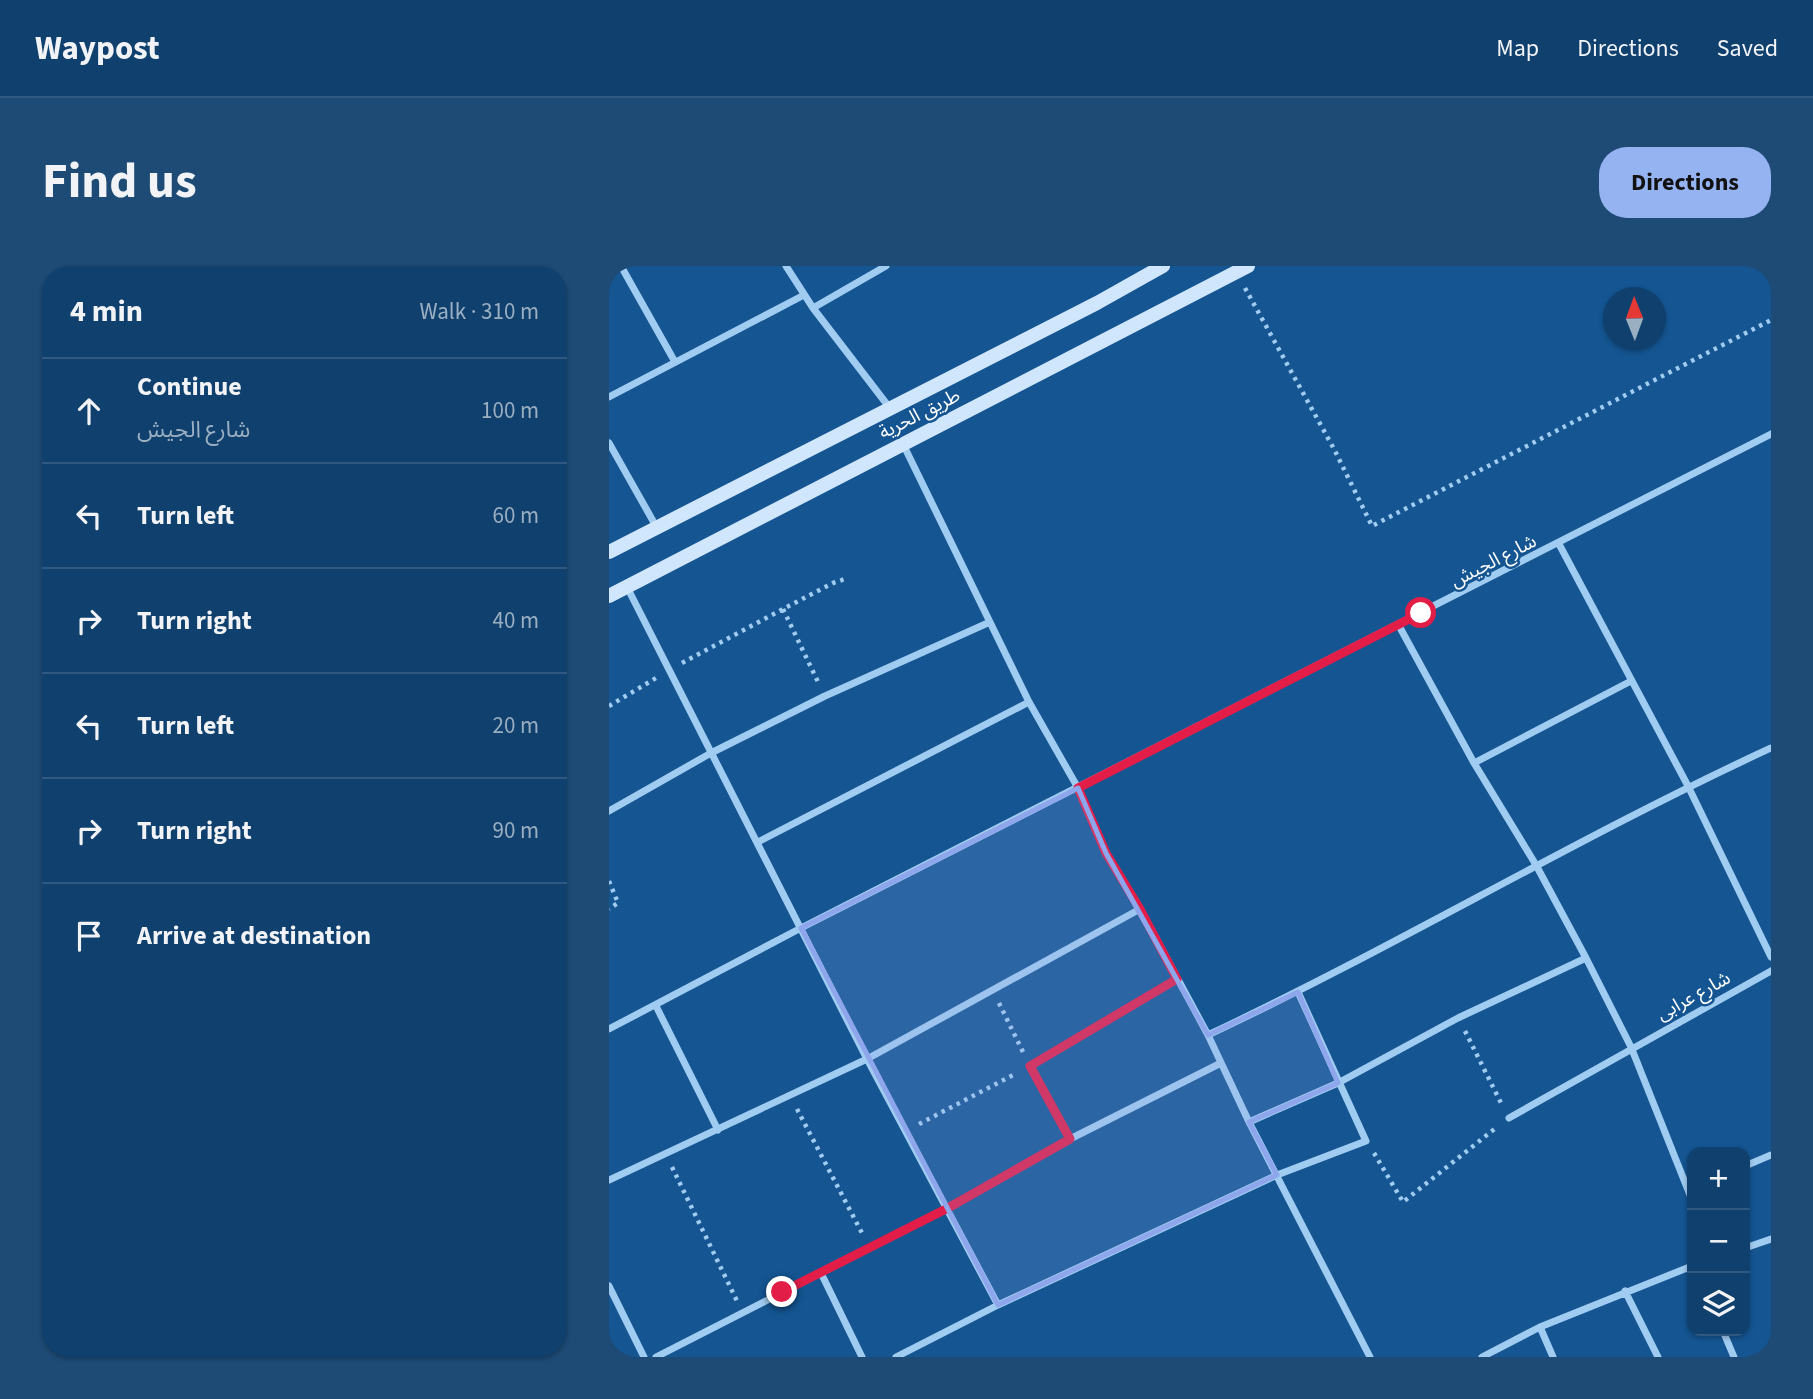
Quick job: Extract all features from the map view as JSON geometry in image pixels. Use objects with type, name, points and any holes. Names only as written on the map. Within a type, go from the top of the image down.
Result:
[{"type":"main road","name":"طريق الحرية","points":[[609,552],[1097,303],[1163,266]]},
{"type":"main road","name":"طريق الحرية","points":[[609,596],[1242,269]]},
{"type":"street","points":[[621,266],[675,362]]},
{"type":"street","points":[[786,266],[813,309],[889,407]]},
{"type":"street","points":[[813,309],[886,266]]},
{"type":"street","points":[[610,395],[804,295]]},
{"type":"street","name":"شارع الجيش","points":[[609,1029],[801,928],[1771,434]]},
{"type":"street","points":[[609,443],[657,528]]},
{"type":"street","points":[[902,443],[1029,702],[1078,788],[1106,853],[1140,909],[1208,1034],[1249,1122],[1370,1357]]},
{"type":"street","points":[[1559,544],[1688,786],[1771,957]]},
{"type":"street","points":[[627,587],[867,1059],[998,1304]]},
{"type":"street","points":[[609,811],[711,753],[825,696],[990,622]]},
{"type":"street","points":[[1398,624],[1586,958],[1631,1048],[1687,1181]]},
{"type":"street","points":[[1474,763],[1631,681]]},
{"type":"street","points":[[758,842],[1029,702]]},
{"type":"street","points":[[1208,1034],[1298,992],[1688,786],[1771,748]]},
{"type":"street","points":[[609,1180],[867,1059],[1140,909]]},
{"type":"street","points":[[1249,1122],[1338,1083],[1458,1018],[1586,958]]},
{"type":"street","name":"شارع عرابى","points":[[1509,1118],[1771,971]]},
{"type":"street","points":[[1030,1066],[1177,979]]},
{"type":"street","points":[[896,1357],[998,1304],[1277,1175],[1366,1141],[1298,992]]},
{"type":"street","points":[[656,1006],[718,1130]]},
{"type":"street","points":[[656,1357],[948,1208],[1070,1139],[1221,1063]]},
{"type":"street","points":[[1750,1164],[1771,1155]]},
{"type":"street","points":[[1750,1246],[1771,1239]]},
{"type":"street","points":[[1482,1357],[1539,1327],[1687,1268]]},
{"type":"street","points":[[821,1273],[862,1357]]},
{"type":"street","points":[[609,1286],[645,1357]]},
{"type":"street","points":[[1625,1292],[1658,1357]]},
{"type":"street","points":[[1539,1327],[1553,1357]]},
{"type":"street","points":[[1725,1336],[1734,1357]]},
{"type":"path","points":[[1242,269],[1372,527],[1771,320]]},
{"type":"path","points":[[609,706],[669,670],[783,609],[833,583],[848,579]]},
{"type":"path","points":[[783,609],[825,696]]},
{"type":"path","points":[[609,881],[618,903],[609,909]]},
{"type":"path","points":[[993,990],[1070,1139]]},
{"type":"path","points":[[1366,1141],[1403,1202],[1509,1118],[1458,1018]]},
{"type":"path","points":[[906,1130],[1030,1066]]},
{"type":"path","points":[[790,1096],[870,1247]]},
{"type":"path","points":[[666,1153],[742,1312]]},
{"type":"highlighted area","points":[[1078,788],[1106,853],[1208,1035],[1298,992],[1338,1083],[1249,1122],[1277,1175],[998,1305],[801,928]]},
{"type":"route","points":[[782,1292],[948,1208],[1070,1139],[1030,1066],[1177,979],[1140,909],[1106,853],[1078,788],[1421,613]]}]
